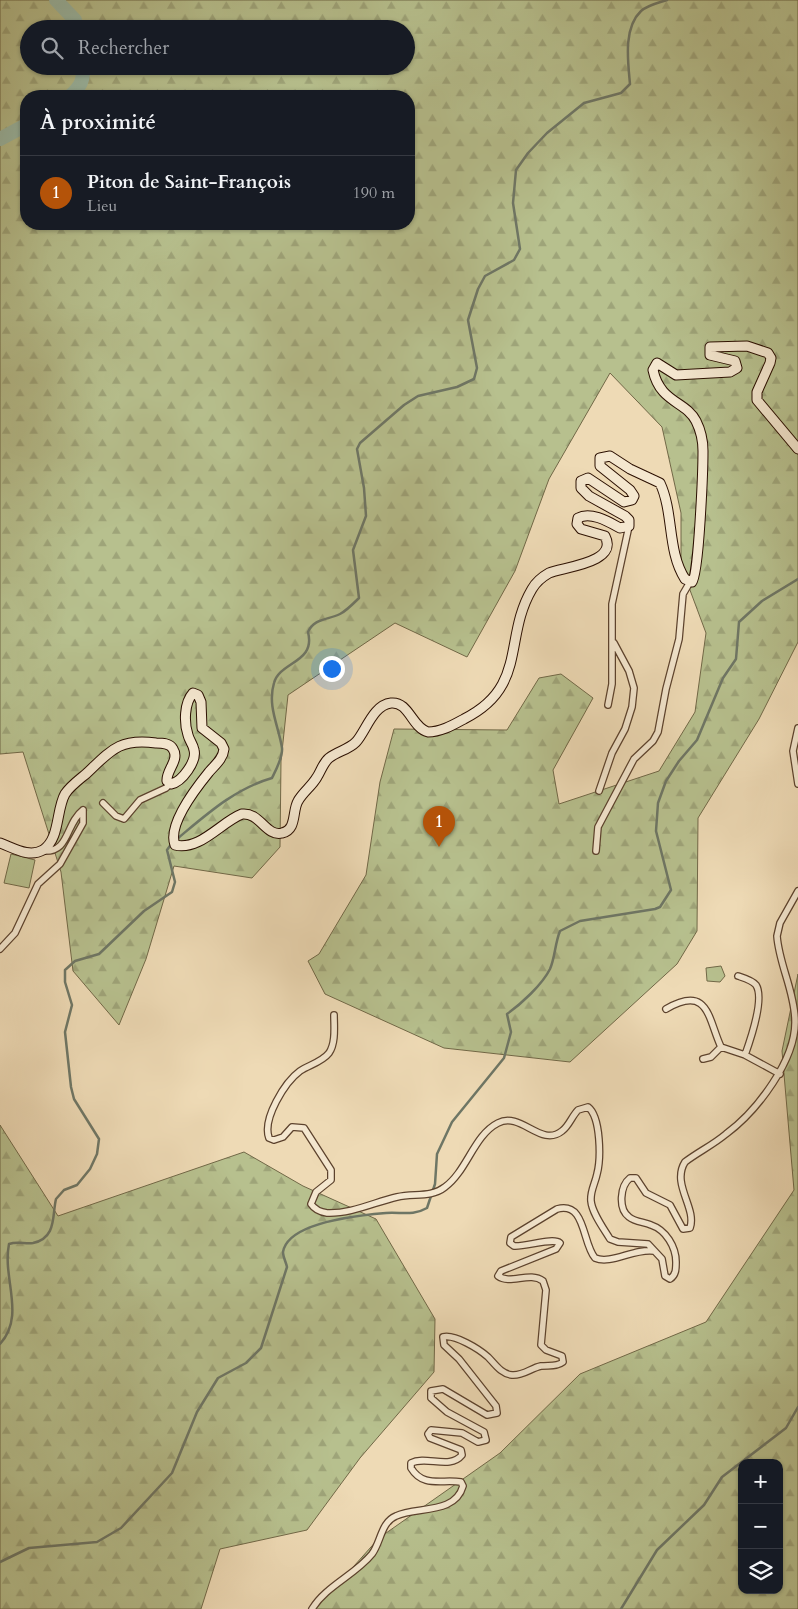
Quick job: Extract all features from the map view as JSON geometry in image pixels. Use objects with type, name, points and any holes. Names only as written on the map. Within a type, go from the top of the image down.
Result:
[{"type":"main road","points":[[0,843],[28,854],[42,850],[51,841],[62,800],[68,790],[114,748],[132,741],[170,746],[175,755],[168,773],[170,784],[174,784],[181,778],[194,756],[194,748],[186,731],[186,718],[188,701],[195,693],[201,702],[202,728],[223,745],[224,752],[189,799],[173,833],[175,845],[182,847],[200,840],[242,814],[255,816],[273,832],[281,833],[286,831],[293,822],[299,798],[316,779],[327,760],[354,744],[374,715],[384,705],[394,703],[403,707],[415,724],[428,732],[444,729],[478,712],[495,696],[509,672],[521,615],[536,583],[549,573],[595,560],[604,550],[607,544],[605,536],[581,529],[577,524],[578,518],[586,516],[608,521],[620,528],[629,526],[629,520],[625,516],[589,496],[581,488],[581,481],[588,478],[624,502],[632,500],[634,496],[630,490],[600,466],[600,458],[603,456],[610,456],[630,469],[660,484],[666,500],[678,565],[685,579],[690,582],[695,579],[702,476],[702,439],[695,418],[672,401],[658,384],[653,370],[657,363],[662,364],[676,375],[730,372],[737,368],[735,361],[710,355],[710,347],[747,346],[768,353],[771,358],[770,363],[757,392],[757,400],[798,449]]},
{"type":"street","points":[[608,705],[612,684],[612,604],[629,526]]},
{"type":"street","points":[[596,851],[598,827],[634,759],[654,741],[658,732],[678,639],[683,594],[690,582]]},
{"type":"street","points":[[600,791],[612,753],[625,728],[632,706],[634,688],[630,671],[612,639]]},
{"type":"street","points":[[798,728],[793,751],[798,784]]},
{"type":"street","points":[[103,802],[116,816],[124,819],[140,800],[166,788],[170,784]]},
{"type":"street","points":[[0,949],[15,933],[38,884],[60,864],[83,823],[83,810],[74,820],[59,848],[53,851],[42,850]]},
{"type":"street","points":[[334,1015],[333,1042],[330,1052],[292,1079],[274,1106],[267,1130],[269,1138],[274,1140],[283,1137],[292,1127],[304,1128],[331,1170],[331,1180],[312,1199],[311,1204],[314,1208],[330,1213],[352,1210],[400,1196],[434,1193],[448,1185],[489,1130],[498,1123],[507,1120],[517,1121],[542,1134],[556,1135],[566,1127],[578,1110],[588,1107],[595,1114],[598,1127],[599,1165],[591,1194],[593,1208],[610,1239],[644,1243],[662,1259],[664,1276],[668,1279],[672,1278],[676,1273],[673,1246],[667,1237],[654,1226],[634,1220],[626,1215],[622,1196],[626,1182],[634,1177],[646,1193],[670,1205],[680,1226],[688,1230],[691,1221],[681,1180],[681,1168],[690,1158],[736,1125],[780,1074],[788,1058],[796,1019],[777,936],[780,923],[798,891]]},
{"type":"street","points":[[738,976],[753,982],[757,987],[758,994],[757,1013],[744,1056]]},
{"type":"street","points":[[666,1009],[678,1002],[687,1001],[703,1006],[712,1018],[721,1048]]},
{"type":"street","points":[[721,1048],[744,1056],[780,1074]]},
{"type":"street","points":[[703,1059],[711,1057],[721,1048]]},
{"type":"street","points":[[312,1609],[319,1599],[370,1556],[386,1524],[392,1518],[410,1512],[439,1508],[460,1493],[463,1486],[460,1482],[427,1481],[420,1478],[411,1468],[411,1463],[417,1460],[445,1462],[461,1456],[462,1451],[459,1448],[430,1438],[428,1434],[430,1430],[462,1433],[478,1442],[486,1440],[484,1432],[447,1412],[431,1398],[431,1391],[443,1389],[487,1415],[493,1416],[497,1413],[496,1406],[459,1359],[444,1345],[443,1337],[450,1336],[482,1352],[500,1371],[507,1374],[523,1374],[536,1368],[559,1365],[563,1362],[562,1356],[546,1350],[541,1345],[546,1290],[543,1281],[534,1277],[504,1279],[498,1276],[501,1271],[556,1249],[560,1243],[553,1240],[536,1245],[514,1246],[510,1243],[511,1237],[557,1209],[565,1208],[577,1214],[590,1252],[595,1258],[603,1261],[633,1252],[654,1251]]},
{"type":"green space","points":[[0,0],[798,0],[798,642],[759,719],[698,818],[697,931],[677,964],[570,1062],[444,1048],[325,994],[308,961],[319,954],[366,875],[380,782],[394,729],[507,730],[539,678],[561,674],[593,698],[553,770],[559,804],[659,771],[695,712],[706,633],[681,566],[681,513],[662,427],[610,373],[549,479],[515,571],[467,657],[395,623],[288,695],[281,761],[280,847],[252,878],[174,866],[146,959],[119,1025],[73,971],[61,872],[23,752],[0,754]]},
{"type":"green space","points":[[11,854],[35,860],[29,888],[4,883]]},
{"type":"green space","points":[[721,966],[725,976],[720,982],[707,981],[706,968]]},
{"type":"green space","points":[[798,974],[798,1609],[314,1609],[313,1603],[346,1575],[379,1538],[500,1453],[580,1374],[706,1322],[794,1190],[782,1051]]},
{"type":"green space","points":[[0,1125],[58,1216],[244,1152],[303,1186],[376,1219],[435,1319],[434,1372],[360,1458],[307,1530],[220,1549],[201,1609],[0,1609]]},
{"type":"waterway","points":[[56,0],[75,20]]},
{"type":"waterway","points":[[177,839],[233,796],[272,778],[282,752],[272,700],[274,683],[283,670],[307,650],[309,642],[308,632],[311,627],[322,620],[342,613],[359,598],[353,550],[366,516],[364,488],[357,449],[360,443],[404,405],[418,396],[457,387],[474,379],[477,368],[468,320],[478,289],[485,276],[514,260],[520,249],[513,203],[516,170],[528,153],[547,133],[584,103],[621,93],[630,84],[628,46],[631,26],[641,11],[653,4],[667,0]]},
{"type":"waterway","points":[[76,90],[81,83],[83,75]]},
{"type":"waterway","points":[[0,139],[20,128]]},
{"type":"waterway","points":[[0,1562],[29,1548],[97,1542],[121,1528],[172,1473],[197,1412],[218,1378],[246,1363],[261,1348],[287,1267],[283,1252],[288,1242],[311,1227],[327,1222],[386,1213],[412,1213],[427,1208],[435,1184],[437,1154],[452,1122],[504,1058],[511,1032],[507,1014],[531,994],[550,969],[560,931],[580,921],[655,909],[660,907],[671,890],[656,831],[658,803],[666,781],[679,761],[697,740],[723,678],[736,659],[739,622],[762,601],[798,579]]},
{"type":"waterway","points":[[0,1344],[8,1333],[11,1321],[12,1296],[8,1270],[9,1244],[33,1243],[46,1236],[52,1225],[56,1199],[64,1190],[77,1185],[90,1169],[97,1154],[99,1139],[74,1099],[71,1087],[65,1032],[72,1005],[65,982],[65,970],[75,961],[99,954],[144,911],[172,892],[175,882],[167,850],[172,843]]},
{"type":"waterway","points":[[621,1609],[657,1550],[704,1505],[722,1477],[786,1428],[798,1407]]},
{"type":"place","name":"Piton de Saint-François","points":[[439,847]]}]
